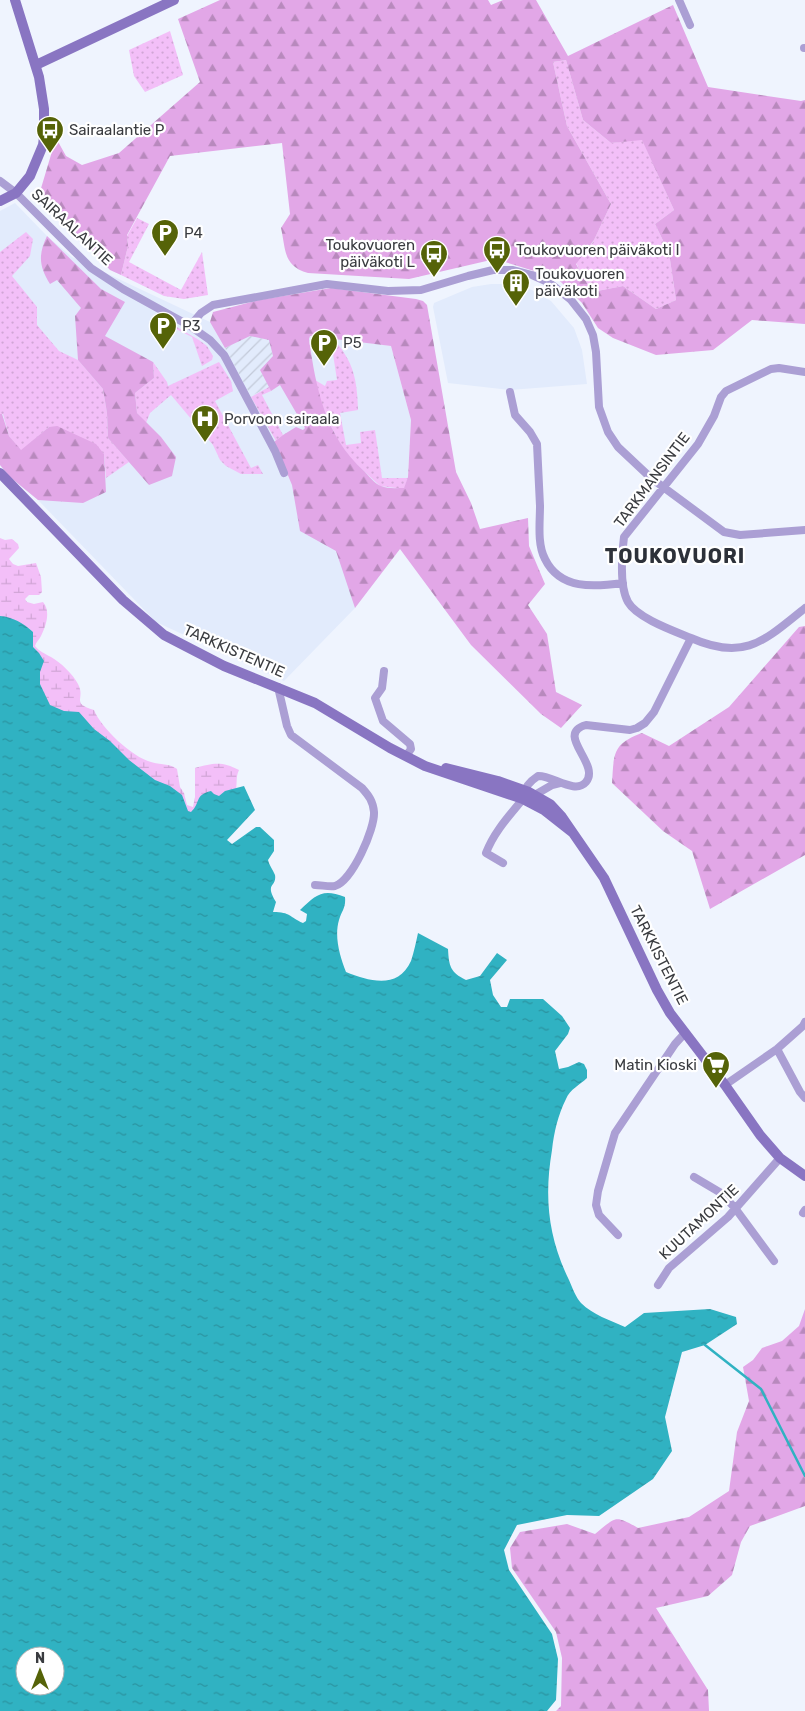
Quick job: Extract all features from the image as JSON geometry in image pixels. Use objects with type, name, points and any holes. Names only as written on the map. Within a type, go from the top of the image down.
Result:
[{"type":"street","points":[[0,201],[16,193],[30,176],[44,145],[44,108],[36,65],[15,0]]},
{"type":"street","points":[[36,65],[174,0]]},
{"type":"street","points":[[679,0],[690,24]]},
{"type":"street","name":"SAIRAALANTIE","points":[[0,181],[16,193],[91,268],[190,326],[210,340],[224,355],[275,451],[284,473]]},
{"type":"street","points":[[190,326],[201,313],[213,304],[327,284],[388,291],[421,290],[493,270],[513,270],[532,275],[550,283],[570,300],[586,319],[593,335],[596,352],[599,407],[608,432],[618,448],[651,478],[724,532],[740,535],[805,530]]},
{"type":"street","name":"TARKMANSINTIE","points":[[805,372],[779,368],[772,369],[726,391],[721,397],[714,416],[698,444],[624,537],[622,552],[623,583],[628,602],[640,614],[691,638],[724,648],[734,649],[754,645],[768,638],[805,608]]},
{"type":"street","points":[[510,392],[516,415],[537,444],[540,539],[544,559],[556,574],[572,584],[594,586],[623,583]]},
{"type":"street","name":"TARKKISTENTIE","points":[[0,473],[123,600],[164,635],[224,666],[315,703],[411,758],[490,779],[524,794],[536,796],[550,804],[562,816],[604,878],[657,990],[685,1033],[725,1085],[752,1125],[780,1158],[805,1176]]},
{"type":"street","points":[[503,863],[486,853],[492,839],[538,776],[553,778],[560,783],[580,786],[588,778],[588,766],[574,736],[576,731],[580,727],[592,725],[630,730],[637,728],[650,718],[691,638]]},
{"type":"street","points":[[384,671],[382,688],[375,698],[378,710],[382,721],[410,744],[411,758]]},
{"type":"street","points":[[278,687],[287,726],[291,735],[362,788],[371,798],[374,812],[372,826],[353,867],[344,881],[334,886],[315,884]]},
{"type":"street","points":[[536,796],[552,785],[560,783]]},
{"type":"street","name":"TARKKISTENTIE","points":[[524,794],[572,832]]},
{"type":"street","points":[[725,1085],[777,1049],[805,1022]]},
{"type":"street","points":[[618,1235],[599,1215],[596,1206],[598,1191],[614,1132],[675,1044],[685,1033]]},
{"type":"street","points":[[777,1049],[805,1098]]},
{"type":"street","name":"KUUTAMONTIE","points":[[658,1285],[669,1268],[719,1227],[780,1158]]},
{"type":"street","points":[[694,1177],[721,1193],[735,1208],[774,1261]]},
{"type":"shaded area","name":"Porvoon sairaala","points":[[15,203],[47,236],[72,257],[210,322],[391,346],[411,420],[408,478],[355,608],[284,681],[156,622],[38,500],[10,477],[0,465],[0,211]]},
{"type":"shaded area","points":[[510,284],[532,290],[551,301],[574,328],[582,350],[587,384],[510,390],[448,383],[433,307],[434,303],[472,287]]},
{"type":"shaded area","points":[[250,336],[269,340],[273,356],[260,370],[269,387],[251,396],[225,348]]},
{"type":"green space","points":[[220,0],[488,0],[491,5],[503,0],[536,0],[568,56],[673,5],[708,87],[801,101],[805,100],[805,324],[752,320],[713,350],[656,355],[613,338],[598,328],[582,303],[557,278],[495,259],[409,279],[308,273],[294,266],[285,250],[281,228],[290,214],[282,143],[170,156],[127,235],[128,246],[121,275],[110,270],[39,195],[56,138],[66,156],[82,165],[119,153],[200,82],[178,19]],"holes":[[[566,60],[583,120],[611,143],[642,140],[674,210],[655,224],[669,253],[676,300],[656,309],[623,286],[592,292],[576,264],[594,240],[611,204],[567,126],[553,62]]]},
{"type":"green space","points":[[170,31],[183,75],[145,92],[134,76],[129,50]]},
{"type":"green space","points":[[566,60],[583,120],[611,143],[642,139],[674,210],[655,224],[669,253],[676,300],[656,309],[623,286],[592,292],[576,263],[593,242],[611,204],[567,126],[553,62]]},
{"type":"green space","points":[[137,218],[149,224],[129,262],[181,290],[202,252],[208,295],[184,299],[164,296],[121,275],[128,246],[127,236]]},
{"type":"green space","points":[[26,232],[33,239],[30,256],[12,276],[37,307],[37,325],[59,351],[78,360],[103,389],[107,413],[108,438],[129,462],[106,478],[104,454],[49,427],[21,451],[9,436],[3,414],[0,414],[0,252]]},
{"type":"green space","points":[[47,236],[101,289],[125,302],[105,336],[153,362],[154,378],[135,393],[137,413],[161,437],[176,457],[172,476],[149,485],[108,438],[107,413],[103,389],[78,360],[75,316],[81,308],[57,280],[50,284],[42,266],[42,249]]},
{"type":"green space","points":[[331,288],[416,299],[423,301],[427,305],[456,472],[471,503],[480,529],[528,518],[529,546],[545,584],[528,605],[547,634],[556,692],[582,705],[561,728],[541,714],[471,645],[400,549],[355,608],[336,551],[300,531],[292,485],[274,442],[296,427],[303,430],[305,428],[280,385],[271,391],[260,370],[273,356],[269,340],[250,336],[225,348],[210,322],[213,312],[259,300]],"holes":[[[310,336],[391,346],[411,420],[408,477],[404,488],[386,488],[376,483],[351,457],[340,442],[324,410],[315,375],[309,339]]]},
{"type":"green space","points":[[160,317],[207,346],[213,356],[212,360],[202,366],[192,337],[162,322],[158,324],[157,319]]},
{"type":"green space","points":[[316,319],[348,359],[355,380],[358,410],[340,413],[346,445],[361,443],[360,432],[375,430],[382,478],[408,478],[404,489],[380,486],[351,459],[337,439],[319,399],[315,380],[325,386],[327,381],[337,380],[333,354],[324,354]]},
{"type":"green space","points":[[153,362],[168,386],[219,362],[231,381],[233,391],[215,401],[251,468],[258,465],[263,474],[241,474],[226,466],[220,460],[213,445],[171,395],[150,413],[146,423],[137,413],[135,393],[154,378]]},
{"type":"green space","points":[[269,387],[271,391],[262,395],[283,435],[276,441],[251,397]]},
{"type":"green space","points":[[0,414],[2,414],[9,436],[21,450],[49,427],[57,426],[96,444],[104,454],[106,492],[83,503],[38,500],[10,477],[0,465]]},
{"type":"green space","points":[[0,538],[5,540],[12,539],[18,544],[19,548],[9,559],[13,564],[18,566],[36,563],[41,577],[42,592],[39,595],[29,595],[25,599],[27,602],[34,604],[43,602],[47,610],[47,619],[45,628],[35,646],[58,662],[73,676],[80,689],[80,703],[94,710],[103,725],[126,748],[143,759],[177,769],[180,787],[184,793],[187,805],[193,807],[195,768],[207,765],[222,764],[239,770],[235,794],[165,838],[0,652]]},
{"type":"green space","points":[[805,626],[805,855],[710,909],[692,851],[663,831],[612,783],[616,751],[625,741],[642,733],[669,746],[729,707],[799,627]]},
{"type":"green space","points":[[805,1309],[805,1506],[750,1526],[741,1542],[732,1575],[708,1596],[656,1608],[708,1690],[709,1711],[556,1711],[561,1706],[562,1658],[556,1632],[512,1568],[510,1548],[520,1532],[567,1524],[595,1534],[615,1519],[638,1528],[689,1517],[729,1491],[737,1432],[749,1401],[743,1367],[753,1360],[762,1348],[782,1341],[799,1326]]},
{"type":"water","points":[[0,616],[18,621],[33,632],[33,647],[44,661],[40,672],[40,684],[50,705],[64,711],[79,712],[94,729],[110,741],[129,760],[155,780],[170,786],[182,795],[188,811],[191,812],[194,809],[200,797],[206,793],[211,791],[219,796],[225,791],[244,786],[255,810],[227,840],[232,844],[256,827],[260,827],[274,840],[274,851],[268,860],[275,875],[271,888],[276,902],[273,912],[287,914],[303,923],[306,921],[307,914],[300,910],[315,897],[320,894],[331,893],[345,897],[339,920],[337,940],[346,972],[382,981],[391,980],[399,976],[411,961],[418,933],[448,949],[451,968],[466,980],[480,976],[497,953],[507,960],[490,980],[493,995],[501,1007],[507,1007],[510,999],[543,999],[562,1016],[570,1028],[568,1034],[555,1051],[559,1069],[579,1062],[584,1064],[587,1070],[587,1078],[573,1090],[563,1105],[555,1130],[548,1184],[552,1232],[556,1248],[577,1298],[591,1311],[625,1327],[644,1313],[710,1309],[736,1317],[737,1324],[705,1345],[682,1352],[665,1417],[672,1451],[653,1479],[599,1516],[567,1515],[517,1525],[504,1550],[509,1570],[552,1634],[558,1659],[556,1700],[547,1711],[0,1711]]},
{"type":"waterway","points":[[705,1345],[761,1389],[805,1476]]},
{"type":"place","name":"Sairaalantie P","points":[[50,154]]},
{"type":"place","name":"P4","points":[[165,257]]},
{"type":"place","name":"Toukovuoren päiväkoti I","points":[[497,274]]},
{"type":"place","name":"Toukovuoren päiväkoti L","points":[[434,278]]},
{"type":"place","name":"Toukovuoren päiväkoti","points":[[516,307]]},
{"type":"place","name":"P3","points":[[163,350]]},
{"type":"place","name":"P5","points":[[324,367]]},
{"type":"place","name":"Porvoon sairaala","points":[[205,443]]},
{"type":"place","name":"Matin Kioski","points":[[716,1089]]},
{"type":"district","name":"TOUKOVUORI","points":[[675,556]]}]
